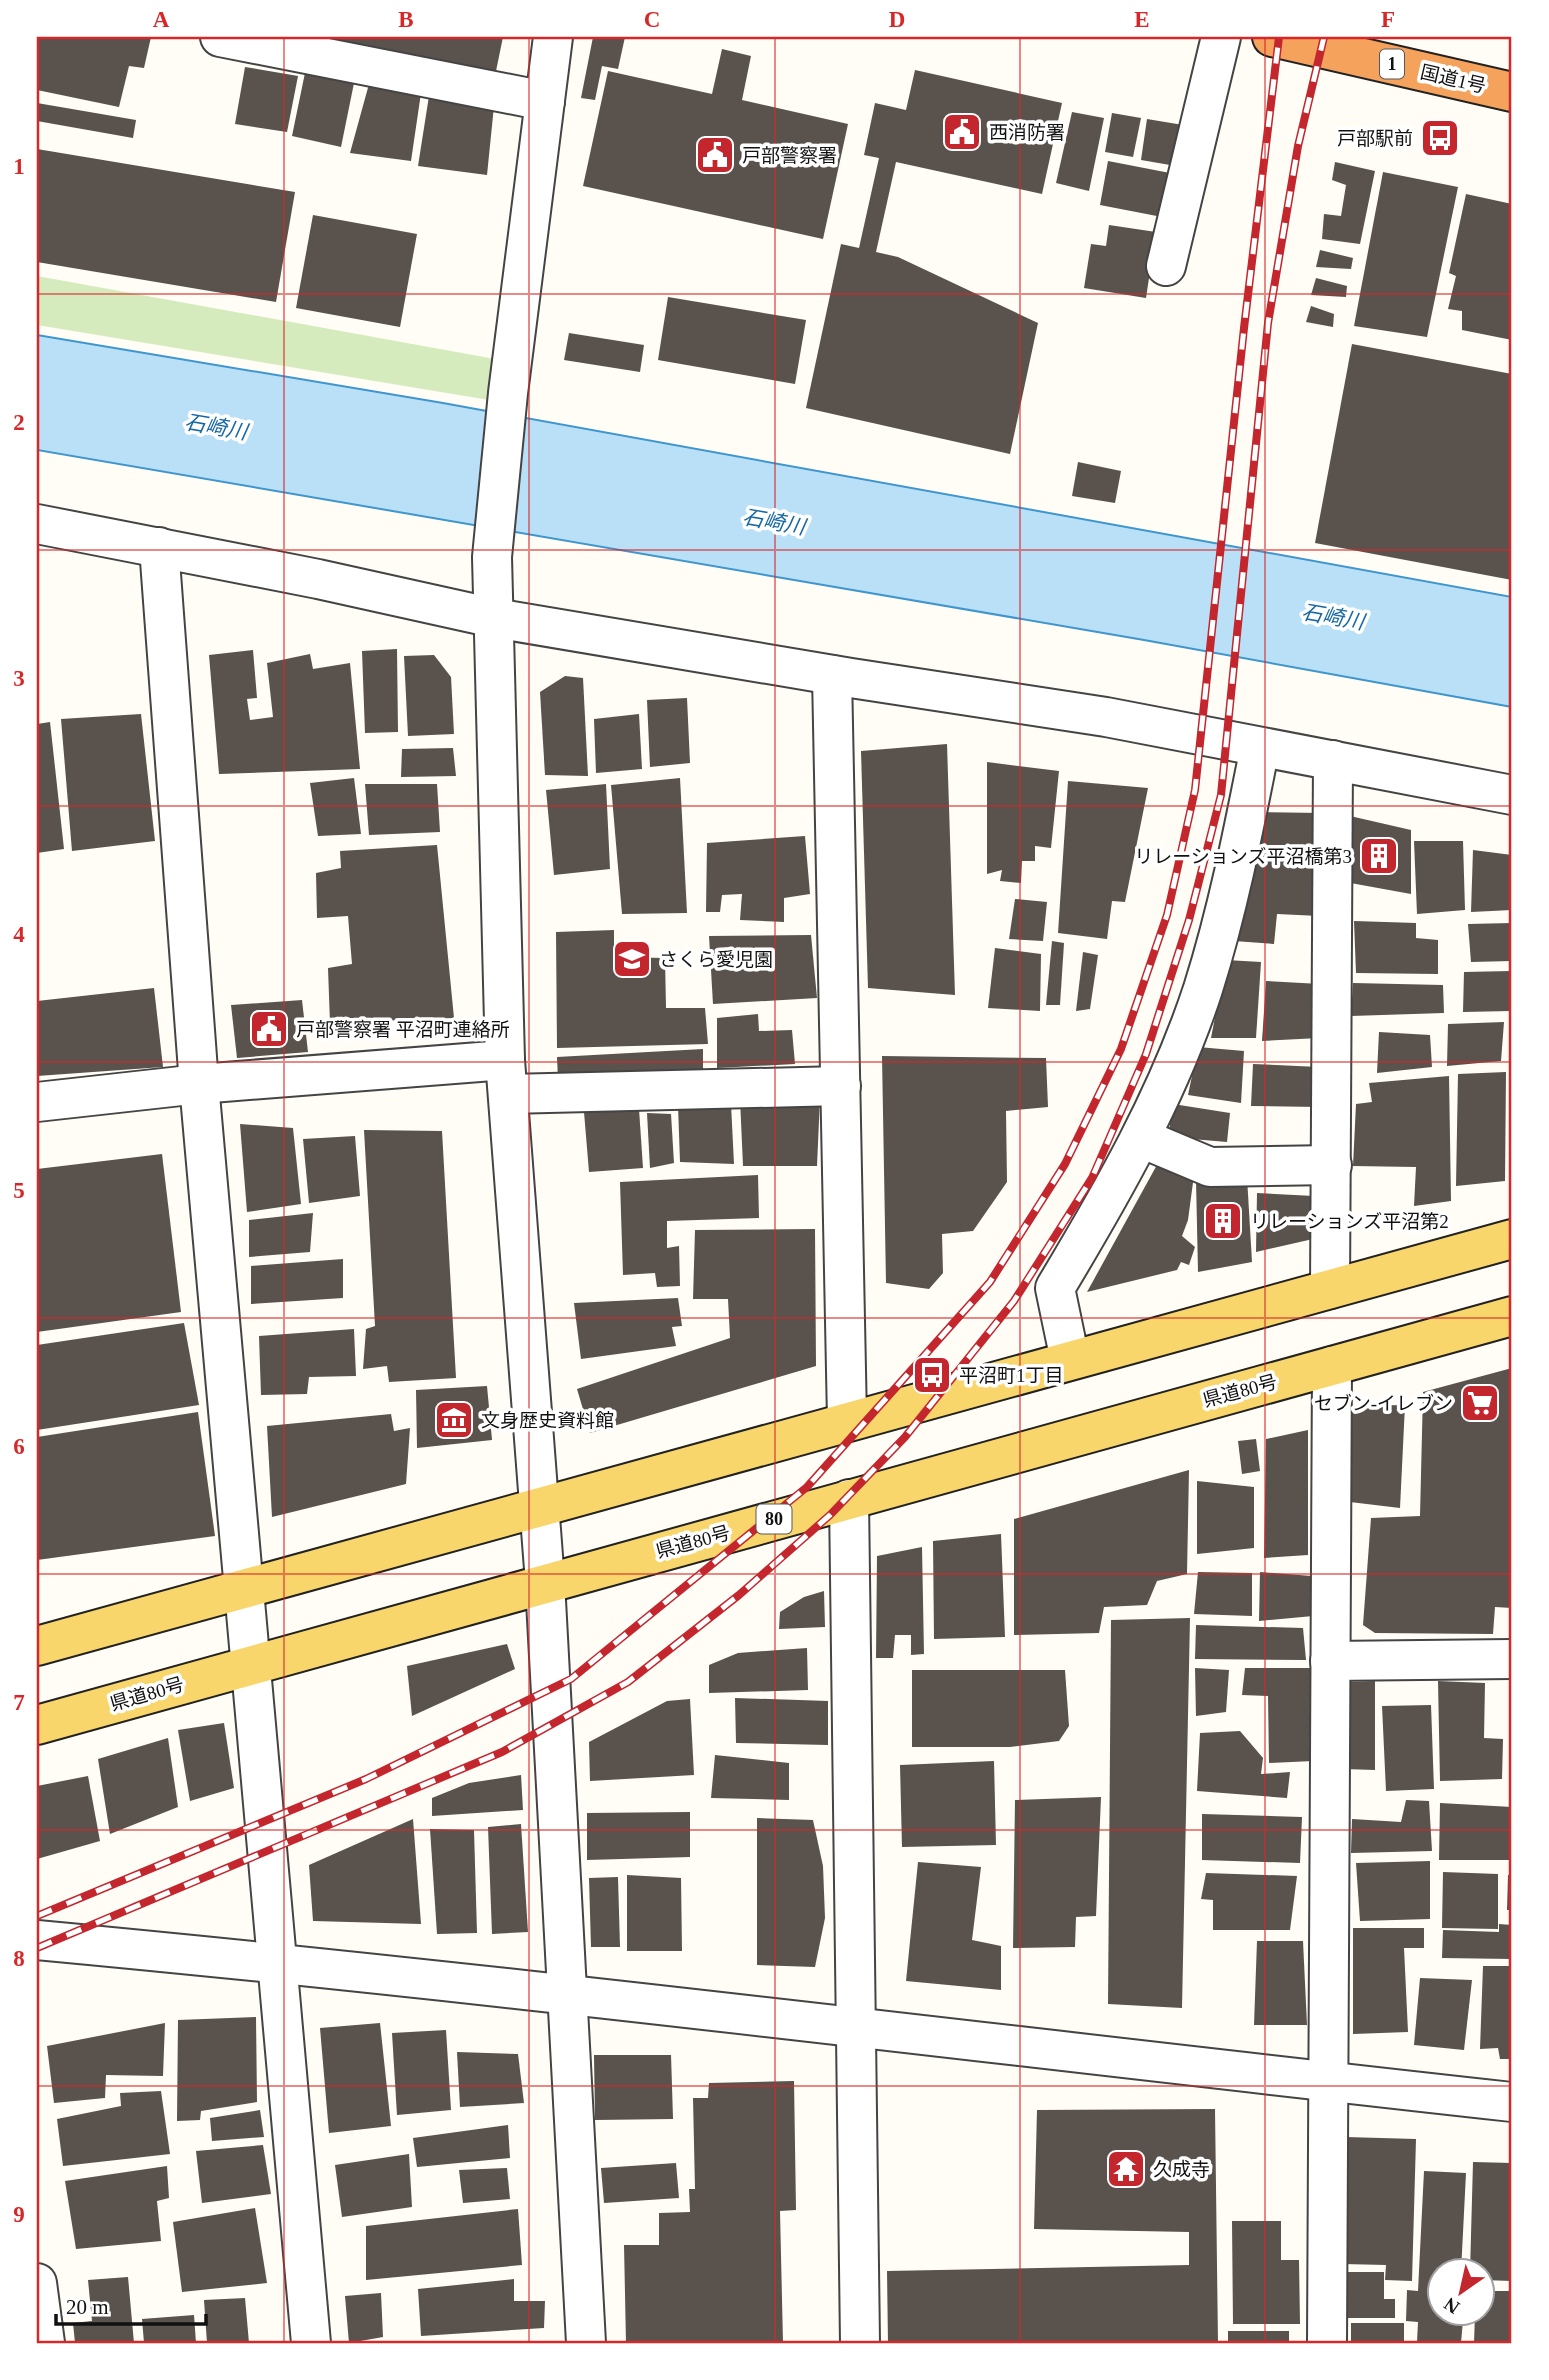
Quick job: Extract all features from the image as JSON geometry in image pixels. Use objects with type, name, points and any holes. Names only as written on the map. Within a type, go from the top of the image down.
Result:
[{"type":"highway","name":"国道1号","points":[[1272,37],[1512,92]]},
{"type":"main road","points":[[37,1646],[847,1420],[1512,1239]]},
{"type":"main road","name":"県道80号","points":[[37,1725],[1512,1316]]},
{"type":"street","points":[[220,37],[545,101]]},
{"type":"street","points":[[552,37],[508,393],[492,557],[507,1077],[545,1582],[586,2343]]},
{"type":"street","points":[[1166,266],[1220,37]]},
{"type":"street","points":[[37,524],[494,618],[832,675],[1106,717],[1512,795]]},
{"type":"street","points":[[159,547],[199,1084],[253,1664],[252,1696],[311,2343]]},
{"type":"street","points":[[832,675],[847,1420]]},
{"type":"street","points":[[1070,1360],[1055,1288],[1140,1138],[1203,990],[1239,850],[1260,747]]},
{"type":"street","points":[[1330,1289],[1333,760]]},
{"type":"street","points":[[37,1102],[199,1084],[507,1077],[841,1086]]},
{"type":"street","points":[[1140,1138],[1210,1167],[1332,1165]]},
{"type":"street","points":[[1327,2343],[1332,1366]]},
{"type":"street","points":[[849,1499],[860,2343]]},
{"type":"street","points":[[1330,1661],[1512,1659]]},
{"type":"street","points":[[37,1940],[276,1962],[856,2025],[1512,2102]]},
{"type":"street","points":[[37,2283],[45,2343]]},
{"type":"green space","points":[[37,276],[495,359],[489,400],[37,325]]},
{"type":"water","name":"石崎川","points":[[37,335],[443,403],[1512,597],[1512,707],[1144,640],[37,450]]},
{"type":"building","points":[[37,37],[151,37],[144,68],[129,66],[119,107],[37,90]]},
{"type":"building","points":[[310,37],[503,37],[496,71]]},
{"type":"building","points":[[593,37],[625,37],[618,69],[602,66],[595,100],[581,98]]},
{"type":"building","name":"戸部警察署","points":[[722,49],[751,56],[742,100],[848,124],[823,239],[583,186],[608,71],[712,94]]},
{"type":"building","points":[[245,67],[298,76],[287,132],[235,124]]},
{"type":"building","points":[[306,68],[354,83],[341,147],[292,136]]},
{"type":"building","points":[[915,70],[1062,103],[1042,194],[896,162],[876,252],[898,257],[1038,323],[1010,454],[806,408],[841,244],[859,248],[879,158],[864,155],[875,103],[906,110]]},
{"type":"building","points":[[369,84],[421,93],[411,161],[350,153]]},
{"type":"building","points":[[429,96],[494,106],[487,175],[418,166]]},
{"type":"building","points":[[37,103],[136,120],[133,138],[37,121]]},
{"type":"building","points":[[1072,112],[1104,118],[1089,191],[1056,183]]},
{"type":"building","points":[[1112,113],[1141,118],[1133,157],[1105,152]]},
{"type":"building","points":[[1147,119],[1183,125],[1176,166],[1141,160]]},
{"type":"building","points":[[37,149],[295,192],[276,302],[37,262]]},
{"type":"building","points":[[1108,161],[1170,173],[1162,217],[1100,205]]},
{"type":"building","points":[[1335,162],[1375,171],[1360,244],[1322,239],[1324,214],[1341,216],[1346,185],[1332,180]]},
{"type":"building","points":[[1383,172],[1458,187],[1427,337],[1354,326]]},
{"type":"building","points":[[1466,194],[1512,204],[1512,340],[1462,330],[1462,311],[1448,309],[1456,276],[1449,273]]},
{"type":"building","points":[[313,215],[417,234],[400,327],[296,308]]},
{"type":"building","points":[[1109,225],[1156,232],[1146,298],[1084,288],[1091,244],[1106,246]]},
{"type":"building","points":[[1320,250],[1353,258],[1351,269],[1316,267]]},
{"type":"building","points":[[1316,278],[1347,286],[1346,297],[1311,295]]},
{"type":"building","points":[[668,297],[806,320],[795,384],[658,360]]},
{"type":"building","points":[[1311,306],[1334,314],[1333,327],[1306,322]]},
{"type":"building","points":[[569,333],[644,345],[640,372],[564,360]]},
{"type":"building","points":[[1352,344],[1512,374],[1512,580],[1315,543]]},
{"type":"building","points":[[1078,462],[1121,471],[1115,503],[1072,496]]},
{"type":"building","points":[[397,649],[398,732],[365,733],[362,651]]},
{"type":"building","points":[[253,650],[257,698],[247,699],[250,720],[273,717],[267,663],[310,654],[313,669],[350,663],[360,769],[219,774],[209,655]]},
{"type":"building","points":[[434,655],[451,677],[454,734],[408,736],[404,656]]},
{"type":"building","points":[[565,676],[583,678],[588,776],[545,775],[540,692]]},
{"type":"building","points":[[687,698],[690,763],[650,767],[647,700]]},
{"type":"building","points":[[141,714],[155,841],[72,851],[61,719]]},
{"type":"building","points":[[639,714],[642,769],[596,773],[594,719]]},
{"type":"building","points":[[50,722],[64,849],[37,853],[37,724]]},
{"type":"building","points":[[947,744],[955,995],[868,988],[861,751]]},
{"type":"building","points":[[453,748],[456,776],[401,777],[402,749]]},
{"type":"building","points":[[987,762],[1059,771],[1051,848],[1035,846],[1035,861],[1022,861],[1021,883],[1000,881],[1002,870],[987,874]]},
{"type":"building","points":[[354,778],[361,834],[318,836],[310,783]]},
{"type":"building","points":[[680,778],[687,913],[622,914],[611,785]]},
{"type":"building","points":[[1068,781],[1148,788],[1125,902],[1112,901],[1107,939],[1058,933]]},
{"type":"building","points":[[365,784],[437,784],[440,832],[369,835]]},
{"type":"building","points":[[606,784],[610,869],[554,875],[546,790]]},
{"type":"building","points":[[1257,812],[1320,813],[1319,916],[1277,914],[1274,944],[1234,941]]},
{"type":"building","name":"リレーションズ平沼橋第3","points":[[1350,816],[1411,830],[1411,894],[1345,882]]},
{"type":"building","points":[[805,836],[810,894],[784,898],[784,922],[740,920],[742,894],[722,895],[720,912],[706,912],[707,843]]},
{"type":"building","points":[[1414,841],[1463,841],[1465,910],[1417,914]]},
{"type":"building","points":[[437,845],[454,1018],[330,1023],[328,968],[352,964],[348,916],[317,918],[316,873],[341,868],[340,851]]},
{"type":"building","points":[[1473,850],[1512,855],[1512,910],[1471,912]]},
{"type":"building","points":[[1015,899],[1047,902],[1043,941],[1009,939]]},
{"type":"building","points":[[1354,921],[1416,923],[1416,938],[1438,940],[1438,974],[1356,973]]},
{"type":"building","points":[[1512,923],[1512,961],[1471,962],[1468,924]]},
{"type":"building","points":[[614,930],[614,957],[665,958],[666,1008],[705,1008],[708,1044],[557,1048],[556,932]]},
{"type":"building","points":[[811,935],[817,998],[713,1004],[709,936]]},
{"type":"building","points":[[1052,941],[1064,943],[1060,1005],[1046,1005]]},
{"type":"building","points":[[995,948],[1041,954],[1040,1011],[988,1008]]},
{"type":"building","points":[[1083,952],[1098,955],[1090,1009],[1076,1011]]},
{"type":"building","points":[[1226,960],[1261,962],[1256,1038],[1211,1038]]},
{"type":"building","points":[[1511,971],[1511,1011],[1463,1012],[1464,972]]},
{"type":"building","points":[[1266,981],[1320,984],[1319,1038],[1262,1041]]},
{"type":"building","points":[[1353,983],[1443,985],[1444,1013],[1351,1016]]},
{"type":"building","points":[[154,988],[163,1067],[37,1076],[37,1001]]},
{"type":"building","name":"戸部警察署 平沼町連絡所","points":[[302,1000],[308,1052],[237,1058],[231,1005]]},
{"type":"building","points":[[758,1014],[759,1031],[792,1030],[795,1064],[717,1068],[717,1018]]},
{"type":"building","points":[[1504,1022],[1501,1061],[1447,1066],[1448,1024]]},
{"type":"building","points":[[1379,1032],[1430,1035],[1432,1067],[1377,1073]]},
{"type":"building","points":[[1198,1047],[1244,1051],[1241,1103],[1188,1095]]},
{"type":"building","points":[[703,1049],[703,1074],[558,1080],[557,1057]]},
{"type":"building","points":[[882,1056],[1046,1058],[1048,1107],[1006,1111],[1007,1182],[973,1231],[942,1234],[943,1273],[929,1289],[886,1283]]},
{"type":"building","points":[[1253,1064],[1319,1067],[1318,1107],[1251,1106]]},
{"type":"building","points":[[1506,1072],[1505,1181],[1456,1186],[1458,1074]]},
{"type":"building","points":[[1449,1076],[1451,1201],[1414,1206],[1416,1167],[1353,1166],[1356,1104],[1372,1102],[1369,1083]]},
{"type":"building","points":[[782,1094],[820,1098],[817,1166],[743,1166],[740,1099],[751,1099],[753,1108],[780,1108]]},
{"type":"building","points":[[731,1104],[734,1164],[680,1162],[678,1105]]},
{"type":"building","points":[[1173,1104],[1230,1113],[1227,1142],[1168,1137]]},
{"type":"building","points":[[639,1109],[643,1168],[589,1172],[584,1112]]},
{"type":"building","points":[[647,1113],[671,1114],[674,1163],[650,1168]]},
{"type":"building","points":[[240,1124],[293,1128],[301,1204],[247,1212]]},
{"type":"building","points":[[364,1130],[442,1131],[456,1378],[389,1382],[387,1366],[363,1369],[366,1329],[375,1326]]},
{"type":"building","points":[[355,1136],[360,1196],[309,1203],[303,1139]]},
{"type":"building","points":[[162,1154],[181,1312],[37,1332],[37,1169]]},
{"type":"building","points":[[1158,1163],[1194,1175],[1188,1220],[1182,1236],[1195,1247],[1189,1265],[1181,1262],[1177,1270],[1087,1292]]},
{"type":"building","points":[[758,1175],[759,1218],[667,1221],[667,1248],[679,1246],[680,1286],[657,1287],[655,1273],[623,1275],[620,1182]]},
{"type":"building","name":"リレーションズ平沼第2","points":[[1247,1177],[1252,1262],[1198,1272],[1196,1180]]},
{"type":"building","points":[[1257,1193],[1314,1196],[1313,1239],[1256,1252]]},
{"type":"building","points":[[313,1213],[310,1252],[249,1257],[249,1220]]},
{"type":"building","points":[[815,1229],[816,1366],[590,1433],[577,1389],[730,1338],[728,1299],[693,1299],[695,1230]]},
{"type":"building","points":[[343,1259],[343,1298],[251,1304],[251,1266]]},
{"type":"building","points":[[678,1298],[682,1326],[672,1327],[676,1346],[581,1359],[574,1303]]},
{"type":"building","points":[[184,1323],[199,1405],[37,1430],[37,1345]]},
{"type":"building","points":[[354,1329],[356,1376],[309,1377],[307,1394],[261,1395],[259,1336]]},
{"type":"building","points":[[1512,1368],[1512,1608],[1495,1607],[1493,1634],[1375,1633],[1363,1625],[1371,1518],[1420,1516],[1423,1392]]},
{"type":"building","points":[[487,1386],[492,1440],[417,1448],[416,1390]]},
{"type":"building","points":[[1405,1405],[1400,1508],[1350,1502],[1345,1406]]},
{"type":"building","points":[[198,1412],[215,1536],[37,1560],[37,1437]]},
{"type":"building","points":[[391,1414],[394,1431],[410,1428],[406,1484],[272,1517],[267,1426]]},
{"type":"building","points":[[1308,1430],[1308,1555],[1264,1558],[1266,1439]]},
{"type":"building","points":[[1256,1439],[1260,1471],[1242,1474],[1238,1441]]},
{"type":"building","points":[[1189,1470],[1187,1574],[1157,1581],[1147,1605],[1104,1607],[1099,1633],[1014,1635],[1014,1519]]},
{"type":"building","points":[[1197,1481],[1254,1487],[1254,1548],[1197,1554]]},
{"type":"building","points":[[1001,1534],[1005,1637],[934,1639],[933,1541]]},
{"type":"building","points":[[922,1547],[924,1654],[911,1655],[911,1635],[895,1635],[893,1658],[876,1658],[877,1556]]},
{"type":"building","points":[[1198,1572],[1252,1573],[1252,1616],[1194,1614]]},
{"type":"building","points":[[1260,1572],[1312,1576],[1313,1616],[1259,1621]]},
{"type":"building","points":[[824,1591],[825,1627],[779,1629],[780,1612],[804,1597]]},
{"type":"building","points":[[1190,1618],[1182,2008],[1108,2004],[1111,1620]]},
{"type":"building","points":[[1196,1625],[1303,1628],[1306,1660],[1195,1659]]},
{"type":"building","points":[[507,1644],[515,1669],[412,1716],[407,1666]]},
{"type":"building","points":[[807,1648],[808,1690],[709,1693],[709,1665],[738,1653]]},
{"type":"building","points":[[1195,1668],[1229,1670],[1226,1712],[1196,1716]]},
{"type":"building","points":[[1245,1668],[1312,1668],[1313,1761],[1269,1763],[1268,1696],[1242,1695]]},
{"type":"building","points":[[912,1670],[1065,1670],[1069,1726],[1059,1741],[1010,1747],[912,1747]]},
{"type":"building","points":[[1375,1681],[1375,1770],[1344,1769],[1347,1682]]},
{"type":"building","points":[[1438,1681],[1485,1683],[1484,1738],[1503,1739],[1502,1779],[1440,1781]]},
{"type":"building","points":[[735,1698],[828,1701],[828,1745],[736,1743]]},
{"type":"building","points":[[690,1699],[694,1775],[590,1781],[589,1742],[667,1701]]},
{"type":"building","points":[[1431,1705],[1434,1789],[1386,1791],[1382,1706]]},
{"type":"building","points":[[224,1723],[234,1788],[190,1801],[178,1730]]},
{"type":"building","points":[[1240,1731],[1263,1758],[1261,1774],[1290,1772],[1287,1798],[1197,1791],[1200,1733]]},
{"type":"building","points":[[168,1738],[178,1807],[110,1834],[98,1759]]},
{"type":"building","points":[[715,1755],[789,1763],[789,1800],[711,1798]]},
{"type":"building","points":[[994,1761],[996,1845],[902,1847],[900,1765]]},
{"type":"building","points":[[521,1775],[523,1810],[432,1816],[432,1798],[469,1783]]},
{"type":"building","points":[[88,1776],[100,1841],[37,1859],[37,1786]]},
{"type":"building","points":[[1101,1797],[1096,1916],[1076,1917],[1075,1947],[1013,1948],[1015,1800]]},
{"type":"building","points":[[1406,1800],[1429,1801],[1432,1851],[1351,1853],[1352,1819],[1401,1822]]},
{"type":"building","points":[[1440,1803],[1512,1807],[1512,1860],[1439,1860]]},
{"type":"building","points":[[690,1812],[690,1857],[587,1860],[587,1813]]},
{"type":"building","points":[[1202,1814],[1302,1817],[1300,1863],[1202,1860]]},
{"type":"building","points":[[757,1818],[813,1820],[823,1866],[825,1918],[815,1967],[757,1965]]},
{"type":"building","points":[[413,1819],[421,1924],[313,1921],[309,1865]]},
{"type":"building","points":[[521,1824],[528,1932],[492,1934],[488,1827]]},
{"type":"building","points":[[430,1829],[474,1830],[477,1933],[437,1934]]},
{"type":"building","points":[[1430,1861],[1430,1919],[1360,1921],[1356,1863]]},
{"type":"building","points":[[918,1862],[981,1867],[972,1940],[1001,1946],[1001,1990],[906,1981]]},
{"type":"building","points":[[1443,1872],[1498,1874],[1498,1929],[1442,1928]]},
{"type":"building","points":[[1206,1873],[1297,1876],[1290,1930],[1213,1930],[1213,1900],[1201,1899]]},
{"type":"building","points":[[627,1875],[681,1878],[682,1951],[627,1951]]},
{"type":"building","points":[[1508,1875],[1512,1875],[1512,1910],[1507,1910]]},
{"type":"building","points":[[618,1877],[620,1947],[591,1947],[589,1878]]},
{"type":"building","points":[[1499,1924],[1512,1925],[1512,1959],[1442,1958],[1443,1930],[1499,1932]]},
{"type":"building","points":[[1353,1928],[1424,1928],[1424,1948],[1404,1948],[1408,2032],[1353,2034]]},
{"type":"building","points":[[1257,1941],[1303,1941],[1307,2025],[1254,2025]]},
{"type":"building","points":[[1483,1966],[1512,1966],[1512,2059],[1500,2059],[1498,2048],[1480,2049]]},
{"type":"building","points":[[1420,1978],[1472,1980],[1464,2050],[1414,2045]]},
{"type":"building","points":[[256,2017],[257,2102],[201,2111],[200,2120],[177,2121],[178,2020]]},
{"type":"building","points":[[165,2023],[163,2076],[106,2075],[105,2098],[54,2103],[47,2046]]},
{"type":"building","points":[[380,2023],[391,2126],[329,2133],[320,2028]]},
{"type":"building","points":[[446,2030],[451,2110],[397,2115],[392,2033]]},
{"type":"building","points":[[457,2052],[518,2054],[524,2103],[460,2107]]},
{"type":"building","points":[[594,2055],[671,2055],[673,2119],[595,2120]]},
{"type":"building","points":[[794,2081],[796,2210],[780,2211],[783,2343],[626,2343],[624,2245],[659,2245],[659,2213],[690,2212],[689,2189],[695,2189],[693,2098],[708,2098],[709,2083]]},
{"type":"building","points":[[161,2091],[170,2154],[63,2166],[57,2119],[121,2106],[120,2093]]},
{"type":"building","name":"久成寺","points":[[1215,2109],[1218,2343],[888,2343],[887,2271],[1189,2265],[1189,2232],[1034,2229],[1037,2110]]},
{"type":"building","points":[[260,2110],[264,2137],[212,2141],[210,2118]]},
{"type":"building","points":[[508,2125],[510,2158],[417,2167],[413,2138]]},
{"type":"building","points":[[1346,2137],[1416,2139],[1412,2281],[1385,2280],[1386,2265],[1343,2264]]},
{"type":"building","points":[[263,2145],[271,2194],[202,2203],[196,2151]]},
{"type":"building","points":[[409,2154],[412,2207],[342,2217],[335,2165]]},
{"type":"building","points":[[1473,2162],[1512,2163],[1512,2281],[1496,2280],[1496,2258],[1470,2258]]},
{"type":"building","points":[[676,2163],[679,2198],[604,2203],[601,2168]]},
{"type":"building","points":[[167,2166],[169,2198],[157,2201],[161,2241],[76,2249],[65,2181]]},
{"type":"building","points":[[507,2168],[510,2199],[463,2203],[459,2170]]},
{"type":"building","points":[[1424,2171],[1466,2173],[1462,2258],[1426,2258],[1426,2328],[1462,2328],[1461,2343],[1417,2342],[1418,2322],[1406,2321],[1407,2290],[1418,2291]]},
{"type":"building","points":[[255,2208],[267,2283],[182,2292],[173,2222]]},
{"type":"building","points":[[518,2209],[522,2265],[366,2280],[366,2226]]},
{"type":"building","points":[[1232,2221],[1281,2221],[1281,2260],[1299,2260],[1300,2324],[1233,2324]]},
{"type":"building","points":[[1348,2272],[1384,2272],[1384,2299],[1395,2299],[1395,2318],[1347,2318]]},
{"type":"building","points":[[128,2277],[134,2343],[75,2343],[73,2323],[92,2321],[88,2280]]},
{"type":"building","points":[[514,2279],[514,2301],[545,2301],[544,2328],[421,2336],[418,2289]]},
{"type":"building","points":[[1496,2291],[1512,2291],[1512,2343],[1474,2343],[1475,2328],[1496,2328]]},
{"type":"building","points":[[381,2293],[383,2337],[349,2343],[345,2296]]},
{"type":"building","points":[[245,2298],[249,2343],[207,2343],[204,2300]]},
{"type":"building","points":[[194,2315],[196,2343],[144,2343],[142,2319]]},
{"type":"building","points":[[1351,2323],[1404,2323],[1404,2343],[1351,2343]]},
{"type":"building","points":[[1228,2331],[1289,2331],[1289,2343],[1228,2343]]},
{"type":"railway","points":[[37,1916],[366,1779],[571,1679],[807,1487],[990,1282],[1065,1164],[1121,1049],[1167,915],[1195,790],[1244,328],[1279,37]]},
{"type":"railway","points":[[37,1948],[502,1752],[628,1682],[739,1595],[830,1515],[905,1437],[1014,1301],[1092,1178],[1146,1054],[1189,920],[1221,795],[1268,323],[1298,146],[1324,37]]},
{"type":"place","name":"西消防署","points":[[962,132]]},
{"type":"place","name":"戸部駅前","points":[[1440,138]]},
{"type":"place","name":"戸部警察署","points":[[715,155]]},
{"type":"place","name":"リレーションズ平沼橋第3","points":[[1379,856]]},
{"type":"place","name":"さくら愛児園","points":[[632,959]]},
{"type":"place","name":"戸部警察署 平沼町連絡所","points":[[269,1029]]},
{"type":"place","name":"リレーションズ平沼第2","points":[[1223,1221]]},
{"type":"place","name":"平沼町1丁目","points":[[932,1375]]},
{"type":"place","name":"セブン-イレブン","points":[[1480,1403]]},
{"type":"place","name":"文身歴史資料館","points":[[454,1420]]},
{"type":"place","name":"久成寺","points":[[1126,2169]]}]
